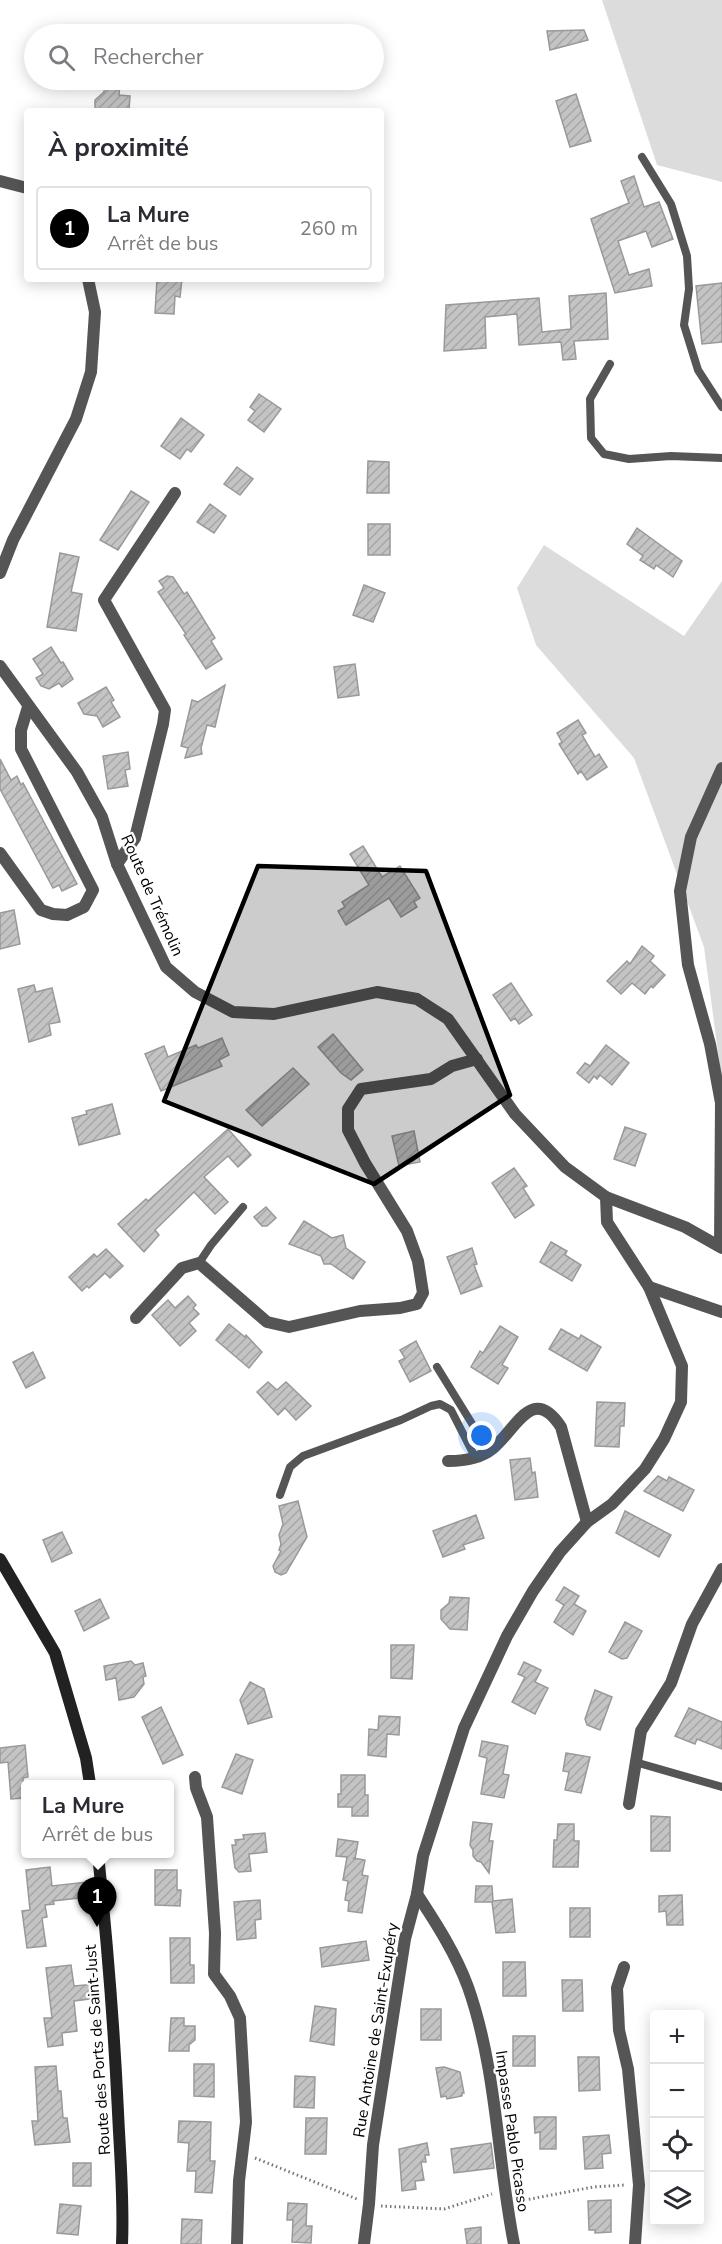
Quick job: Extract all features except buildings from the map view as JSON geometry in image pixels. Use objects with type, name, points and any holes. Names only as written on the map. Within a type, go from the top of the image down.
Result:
[{"type":"main road","points":[[0,1559],[55,1653],[86,1758],[89,1780]]},
{"type":"main road","name":"Route des Ports de Saint-Just","points":[[98,1858],[116,2068],[123,2213],[122,2244]]},
{"type":"street","points":[[0,181],[24,187]]},
{"type":"street","points":[[0,573],[13,540],[76,419],[92,372],[95,312],[89,282]]},
{"type":"street","points":[[117,864],[135,838],[165,710],[104,600],[175,493]]},
{"type":"street","name":"Route de Trémolin","points":[[0,666],[77,772],[102,817],[117,864],[166,967],[195,992],[233,1012],[274,1014],[377,992],[417,999],[447,1019],[515,1114],[565,1167],[606,1197],[685,1227],[721,1247]]},
{"type":"street","points":[[0,853],[41,910],[67,915],[84,907],[93,890],[21,749],[21,730],[28,707]]},
{"type":"street","points":[[721,1247],[721,1103],[710,1044],[688,965],[680,891],[691,837],[722,768]]},
{"type":"street","points":[[136,1318],[182,1268],[199,1263],[267,1322],[289,1327],[360,1311],[400,1308],[417,1304],[423,1293],[418,1262],[407,1231],[365,1163],[348,1130],[348,1109],[361,1089],[431,1079],[452,1066],[477,1059]]},
{"type":"street","name":"Rue Antoine de Saint-Exupéry","points":[[364,2244],[373,2145],[405,1939],[417,1894],[423,1856],[464,1728],[507,1636],[533,1591],[560,1552],[587,1522],[612,1504],[645,1469],[664,1439],[681,1402],[682,1366],[649,1287],[607,1222],[606,1197]]},
{"type":"street","points":[[649,1287],[722,1312]]},
{"type":"street","points":[[448,1461],[465,1461],[490,1451],[524,1413],[534,1408],[546,1409],[561,1427],[587,1522]]},
{"type":"street","points":[[629,1804],[641,1731],[671,1683],[692,1624],[722,1569]]},
{"type":"street","points":[[195,1777],[196,1788],[207,1817],[215,1933],[214,1974],[230,1996],[240,2018],[246,2122],[239,2181],[237,2244]]},
{"type":"street","name":"Impasse Pablo Picasso","points":[[417,1894],[441,1930],[467,1986],[487,2057],[506,2204],[514,2244]]},
{"type":"street","points":[[624,1967],[617,1988],[619,2030],[628,2069],[639,2185],[635,2244]]},
{"type":"lane","points":[[642,158],[671,204],[687,256],[689,289],[684,325],[699,370],[722,406]]},
{"type":"lane","points":[[610,364],[590,399],[591,438],[604,454],[629,459],[670,456],[722,458]]},
{"type":"lane","points":[[199,1263],[243,1207]]},
{"type":"lane","points":[[436,1367],[479,1435],[495,1447]]},
{"type":"lane","points":[[280,1495],[290,1467],[303,1456],[440,1404],[451,1410],[475,1457]]},
{"type":"lane","points":[[635,1762],[722,1787]]},
{"type":"path","points":[[506,2204],[593,2187],[639,2185]]},
{"type":"highlighted area","points":[[258,866],[426,871],[510,1095],[374,1184],[164,1101]]},
{"type":"shaded area","points":[[602,0],[722,0],[722,182],[657,165]]},
{"type":"shaded area","points":[[544,545],[684,636],[722,581],[722,1082],[704,947],[634,758],[536,645],[517,588]]},
{"type":"place","name":"La Mure","points":[[97,1927]]}]
